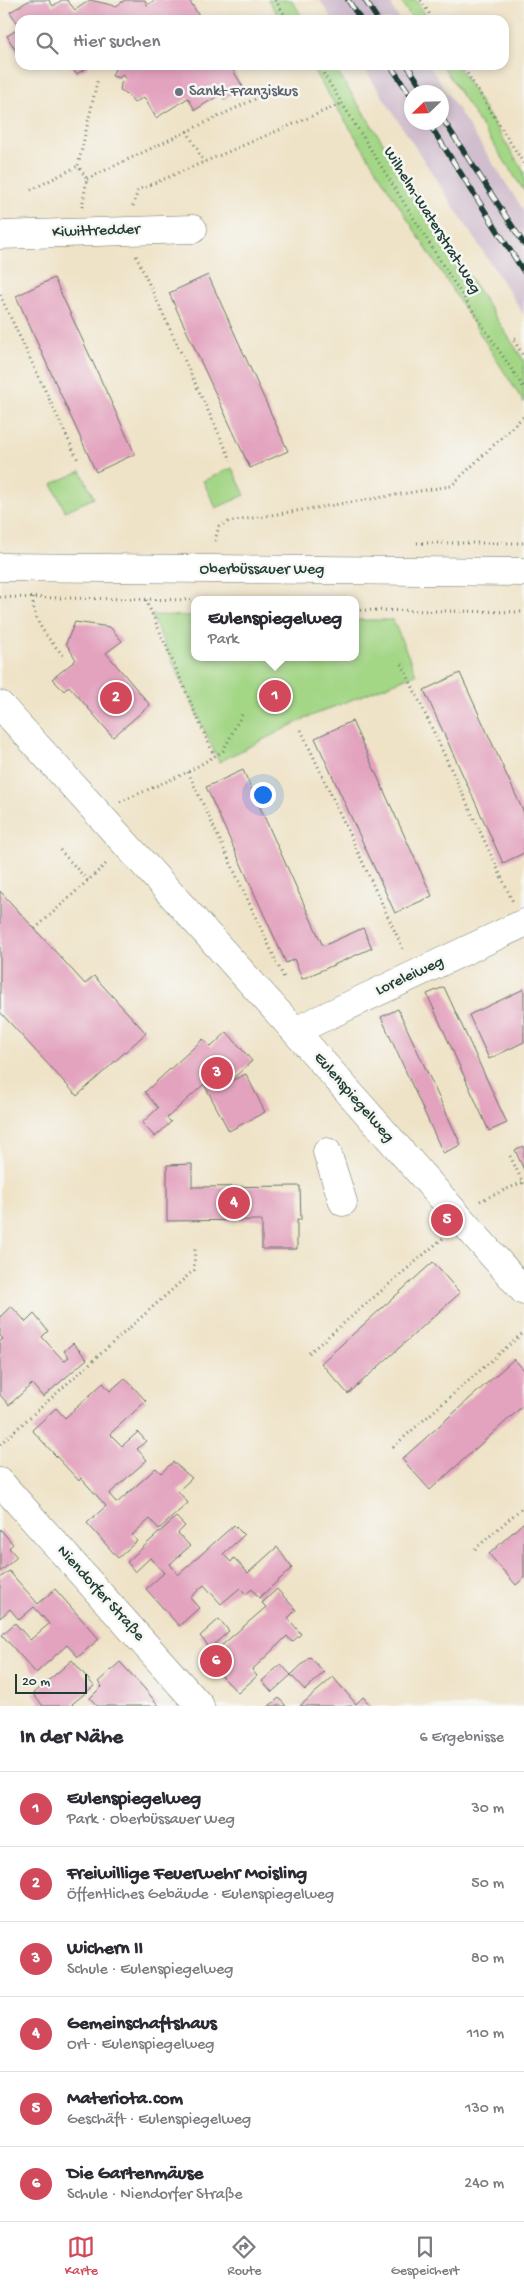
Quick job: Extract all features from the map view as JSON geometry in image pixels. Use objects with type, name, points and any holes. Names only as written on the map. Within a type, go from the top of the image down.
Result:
[{"type":"street","name":"Kiwittredder","points":[[0,235],[193,229]]},
{"type":"street","name":"Oberbüssauer Weg","points":[[0,567],[524,572]]},
{"type":"street","name":"Eulenspiegelweg","points":[[0,705],[295,1031],[524,1291]]},
{"type":"street","name":"Loreleiweg","points":[[295,1031],[524,923]]},
{"type":"street","points":[[327,1152],[343,1202]]},
{"type":"street","name":"Niendorfer Straße","points":[[0,1482],[200,1706]]},
{"type":"path","points":[[275,0],[285,15]]},
{"type":"path","points":[[421,0],[430,15]]},
{"type":"path","name":"Wilhelm-Waterstrat-Weg","points":[[321,70],[451,278],[524,388]]},
{"type":"path","points":[[465,70],[524,164]]},
{"type":"path","points":[[78,233],[87,179],[78,166],[98,78]]},
{"type":"path","points":[[87,179],[257,98]]},
{"type":"path","points":[[230,460],[125,231],[138,190],[343,103]]},
{"type":"path","points":[[187,131],[204,162]]},
{"type":"path","points":[[32,190],[78,166]]},
{"type":"path","points":[[0,295],[78,460]]},
{"type":"path","points":[[516,338],[513,339],[524,357]]},
{"type":"path","points":[[215,541],[219,526],[228,522],[452,486],[524,416]]},
{"type":"path","points":[[0,597],[191,600]]},
{"type":"path","points":[[33,598],[32,607],[45,637],[65,657]]},
{"type":"path","points":[[146,600],[214,756]]},
{"type":"path","points":[[359,610],[524,612]]},
{"type":"path","points":[[402,664],[524,923]]},
{"type":"path","points":[[97,812],[188,772],[223,751],[242,714]]},
{"type":"path","points":[[301,730],[415,974]]},
{"type":"path","points":[[188,772],[283,973],[285,983]]},
{"type":"path","points":[[35,929],[127,845]]},
{"type":"path","points":[[60,850],[88,881]]},
{"type":"path","points":[[309,1354],[458,1216],[523,1184],[510,1156]]},
{"type":"path","points":[[0,1444],[194,1270],[195,1248]]},
{"type":"path","points":[[393,1447],[524,1332]]},
{"type":"path","points":[[475,1549],[524,1506]]},
{"type":"shaded area","points":[[320,0],[388,0],[397,15],[330,15]]},
{"type":"shaded area","points":[[365,70],[432,70],[442,85],[404,85],[404,130]]},
{"type":"shaded area","points":[[449,96],[524,211],[524,315],[404,130],[449,130]]},
{"type":"green space","points":[[268,0],[292,0],[301,15],[278,15]]},
{"type":"green space","points":[[400,0],[416,0],[426,15],[410,15]]},
{"type":"green space","points":[[313,70],[336,70],[524,361],[524,403]]},
{"type":"green space","points":[[445,70],[460,70],[524,172],[524,191]]},
{"type":"green space","points":[[232,468],[245,495],[216,508],[203,481]]},
{"type":"green space","points":[[81,471],[94,498],[65,511],[52,484]]},
{"type":"green space","points":[[151,615],[191,616],[191,661],[359,661],[359,620],[393,620],[416,674],[306,718],[219,762]]},
{"type":"building","points":[[30,0],[49,0],[53,6],[62,0],[67,0],[75,10],[90,0],[116,6],[125,0],[145,0],[147,5],[155,0],[189,0],[199,15],[15,15],[15,20],[10,12]]},
{"type":"building","points":[[15,31],[15,50],[7,36]]},
{"type":"building","points":[[74,70],[83,70],[76,74]]},
{"type":"building","name":"Sankt Franziskus","points":[[115,70],[233,70],[243,87],[224,99],[221,94],[195,110],[188,98],[156,118],[144,97],[134,103],[127,94],[120,91],[121,83],[126,80],[123,75],[119,78],[112,76]]},
{"type":"building","points":[[208,275],[288,451],[250,468],[169,293]]},
{"type":"building","points":[[54,278],[135,454],[96,472],[16,296]]},
{"type":"building","points":[[75,622],[110,627],[122,641],[106,653],[150,705],[113,737],[69,686],[64,691],[52,679],[76,660],[66,643]]},
{"type":"building","points":[[460,673],[524,813],[524,853],[503,863],[424,690]]},
{"type":"building","points":[[352,721],[432,896],[395,913],[315,738]]},
{"type":"building","points":[[243,770],[323,946],[363,928],[372,948],[302,979],[294,959],[286,963],[206,787]]},
{"type":"building","points":[[0,891],[85,984],[94,976],[146,1033],[77,1096],[0,1012]]},
{"type":"building","points":[[444,987],[507,1123],[489,1131],[427,994]]},
{"type":"building","points":[[524,989],[524,1042],[489,1059],[469,1015]]},
{"type":"building","points":[[398,1009],[461,1145],[443,1153],[381,1017]]},
{"type":"building","points":[[227,1032],[252,1061],[229,1082],[246,1074],[265,1112],[229,1131],[204,1084],[167,1118],[171,1122],[155,1137],[142,1123],[158,1108],[145,1092],[203,1039],[211,1047]]},
{"type":"building","points":[[524,1146],[524,1170],[515,1150]]},
{"type":"building","points":[[192,1164],[192,1187],[300,1186],[301,1220],[297,1220],[297,1249],[262,1249],[262,1220],[167,1221],[167,1165]]},
{"type":"building","points":[[433,1262],[460,1293],[348,1394],[321,1363]]},
{"type":"building","points":[[11,1306],[26,1322],[34,1314],[48,1331],[42,1337],[64,1361],[69,1357],[64,1351],[73,1343],[87,1359],[43,1397],[32,1384],[9,1405],[0,1395],[0,1341],[3,1339],[0,1336],[0,1317]]},
{"type":"building","points":[[514,1359],[524,1370],[524,1405],[430,1490],[402,1459]]},
{"type":"building","points":[[125,1378],[146,1401],[110,1434],[122,1446],[138,1432],[146,1441],[137,1449],[147,1460],[109,1494],[117,1503],[156,1468],[161,1473],[173,1462],[192,1478],[178,1491],[188,1503],[159,1529],[150,1519],[132,1535],[137,1541],[118,1558],[87,1523],[106,1506],[81,1478],[79,1481],[32,1430],[56,1408],[65,1418],[103,1383],[110,1391]]},
{"type":"building","points":[[176,1517],[185,1526],[178,1533],[190,1546],[170,1564],[178,1575],[234,1525],[244,1535],[223,1554],[231,1562],[234,1558],[248,1573],[277,1547],[292,1568],[259,1598],[252,1589],[246,1594],[240,1588],[221,1604],[204,1585],[190,1598],[199,1608],[179,1626],[146,1589],[164,1573],[150,1558],[135,1572],[127,1562]]},
{"type":"building","points":[[524,1522],[524,1578],[516,1585],[489,1554]]},
{"type":"building","points":[[0,1529],[13,1544],[9,1548],[17,1557],[0,1572]]},
{"type":"building","points":[[9,1571],[38,1604],[55,1589],[99,1639],[78,1657],[67,1645],[36,1673],[2,1635],[15,1623],[30,1640],[49,1624],[34,1607],[19,1620],[10,1609],[0,1618],[0,1578]]},
{"type":"building","points":[[277,1589],[296,1610],[288,1618],[301,1634],[292,1642],[287,1636],[252,1670],[257,1676],[238,1693],[206,1659],[266,1607],[262,1603]]},
{"type":"building","points":[[219,1619],[229,1631],[210,1648],[200,1636]]},
{"type":"building","points":[[310,1657],[324,1672],[305,1690],[291,1675]]},
{"type":"building","points":[[72,1660],[94,1686],[72,1704],[74,1706],[43,1706],[33,1694]]},
{"type":"building","points":[[120,1662],[159,1706],[97,1706],[90,1698],[102,1686],[98,1682]]},
{"type":"building","points":[[281,1664],[291,1675],[272,1692],[262,1681]]},
{"type":"building","points":[[333,1677],[356,1704],[363,1697],[371,1706],[300,1706]]},
{"type":"building","points":[[279,1698],[286,1706],[269,1706]]},
{"type":"railway","points":[[348,0],[358,15]]},
{"type":"railway","points":[[365,0],[375,15]]},
{"type":"railway","points":[[393,70],[404,85]]},
{"type":"railway","points":[[410,70],[420,85]]},
{"type":"railway","points":[[449,129],[524,244]]},
{"type":"railway","points":[[433,130],[524,272]]},
{"type":"place","name":"Sankt Franziskus","points":[[179,92]]},
{"type":"place","name":"Eulenspiegelweg","points":[[275,696]]},
{"type":"place","name":"Freiwillige Feuerwehr Moisling","points":[[116,698]]},
{"type":"place","name":"Wichern II","points":[[217,1073]]},
{"type":"place","name":"Gemeinschaftshaus","points":[[234,1203]]},
{"type":"place","name":"Materiota.com","points":[[447,1220]]},
{"type":"place","name":"Die Gartenmäuse","points":[[216,1661]]}]
